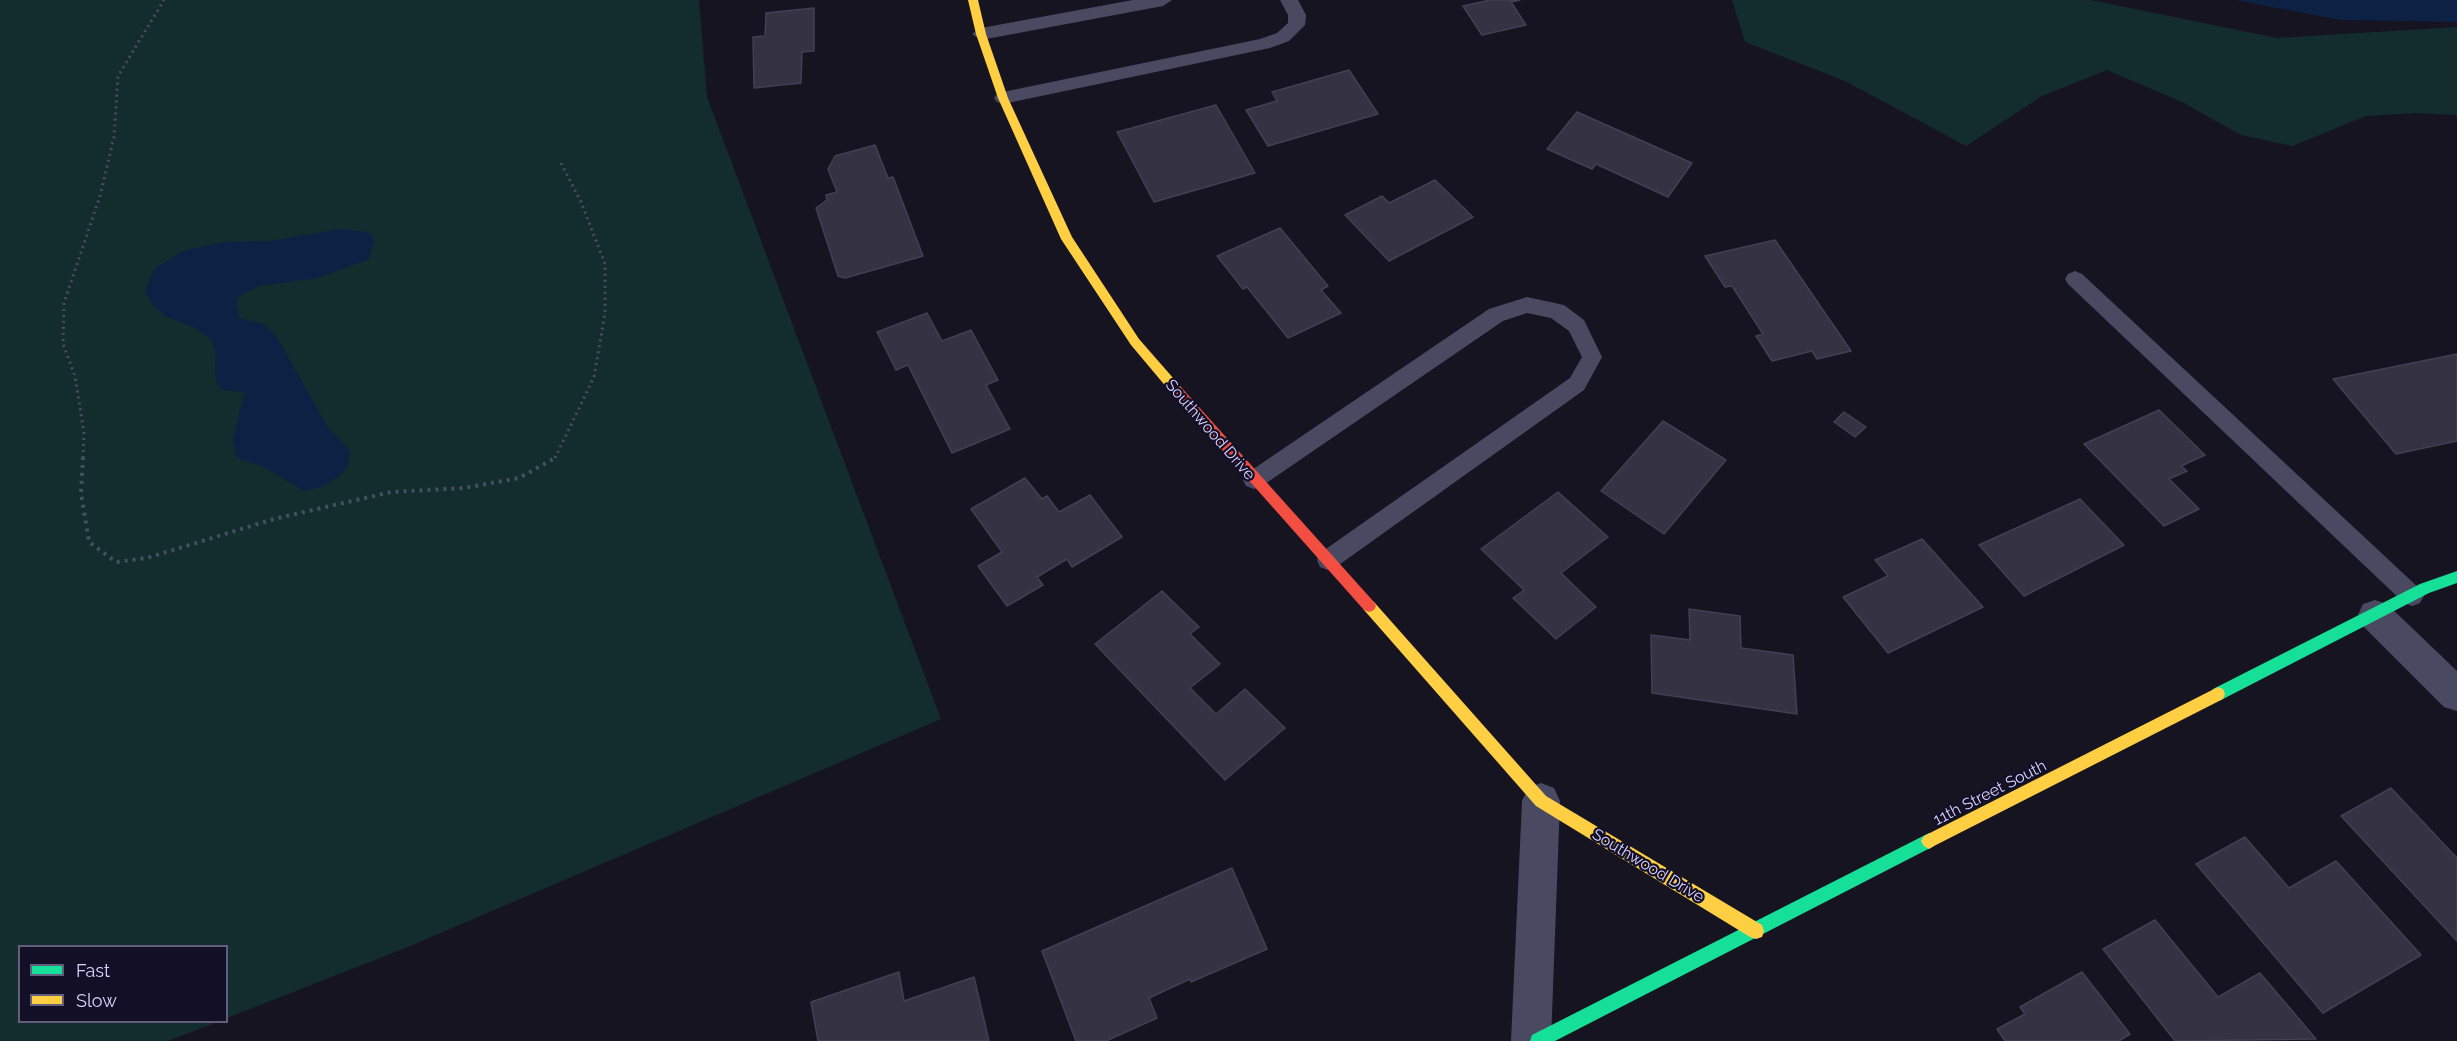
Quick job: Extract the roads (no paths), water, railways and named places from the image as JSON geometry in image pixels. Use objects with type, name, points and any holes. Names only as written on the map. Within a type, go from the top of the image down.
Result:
[{"type":"street","name":"Southwood Drive","points":[[973,0],[981,34],[1003,98],[1067,239],[1135,342],[1254,480],[1328,560],[1541,801],[1756,931]]},
{"type":"street","name":"11th Street South","points":[[1538,1041],[2425,588],[2457,577]]},
{"type":"street","points":[[2375,615],[2457,695]]},
{"type":"street","points":[[1531,1041],[1541,801]]},
{"type":"lane","points":[[981,34],[1163,0]]},
{"type":"lane","points":[[1003,98],[1264,44],[1283,37],[1296,25],[1297,15],[1289,0]]},
{"type":"lane","points":[[2076,279],[2412,596]]},
{"type":"lane","points":[[1254,480],[1496,315],[1527,305],[1557,311],[1577,326],[1593,357],[1577,384],[1328,560]]},
{"type":"water","points":[[2235,0],[2457,0],[2457,22],[2341,20]]},
{"type":"water","points":[[341,229],[371,234],[374,242],[369,259],[318,278],[259,286],[242,294],[236,300],[239,318],[264,324],[278,339],[327,426],[350,451],[348,466],[340,476],[321,487],[304,491],[264,467],[242,460],[236,455],[233,439],[245,392],[223,390],[217,384],[216,354],[211,339],[196,328],[165,316],[152,304],[145,291],[154,269],[183,251],[225,242],[270,241]]}]
